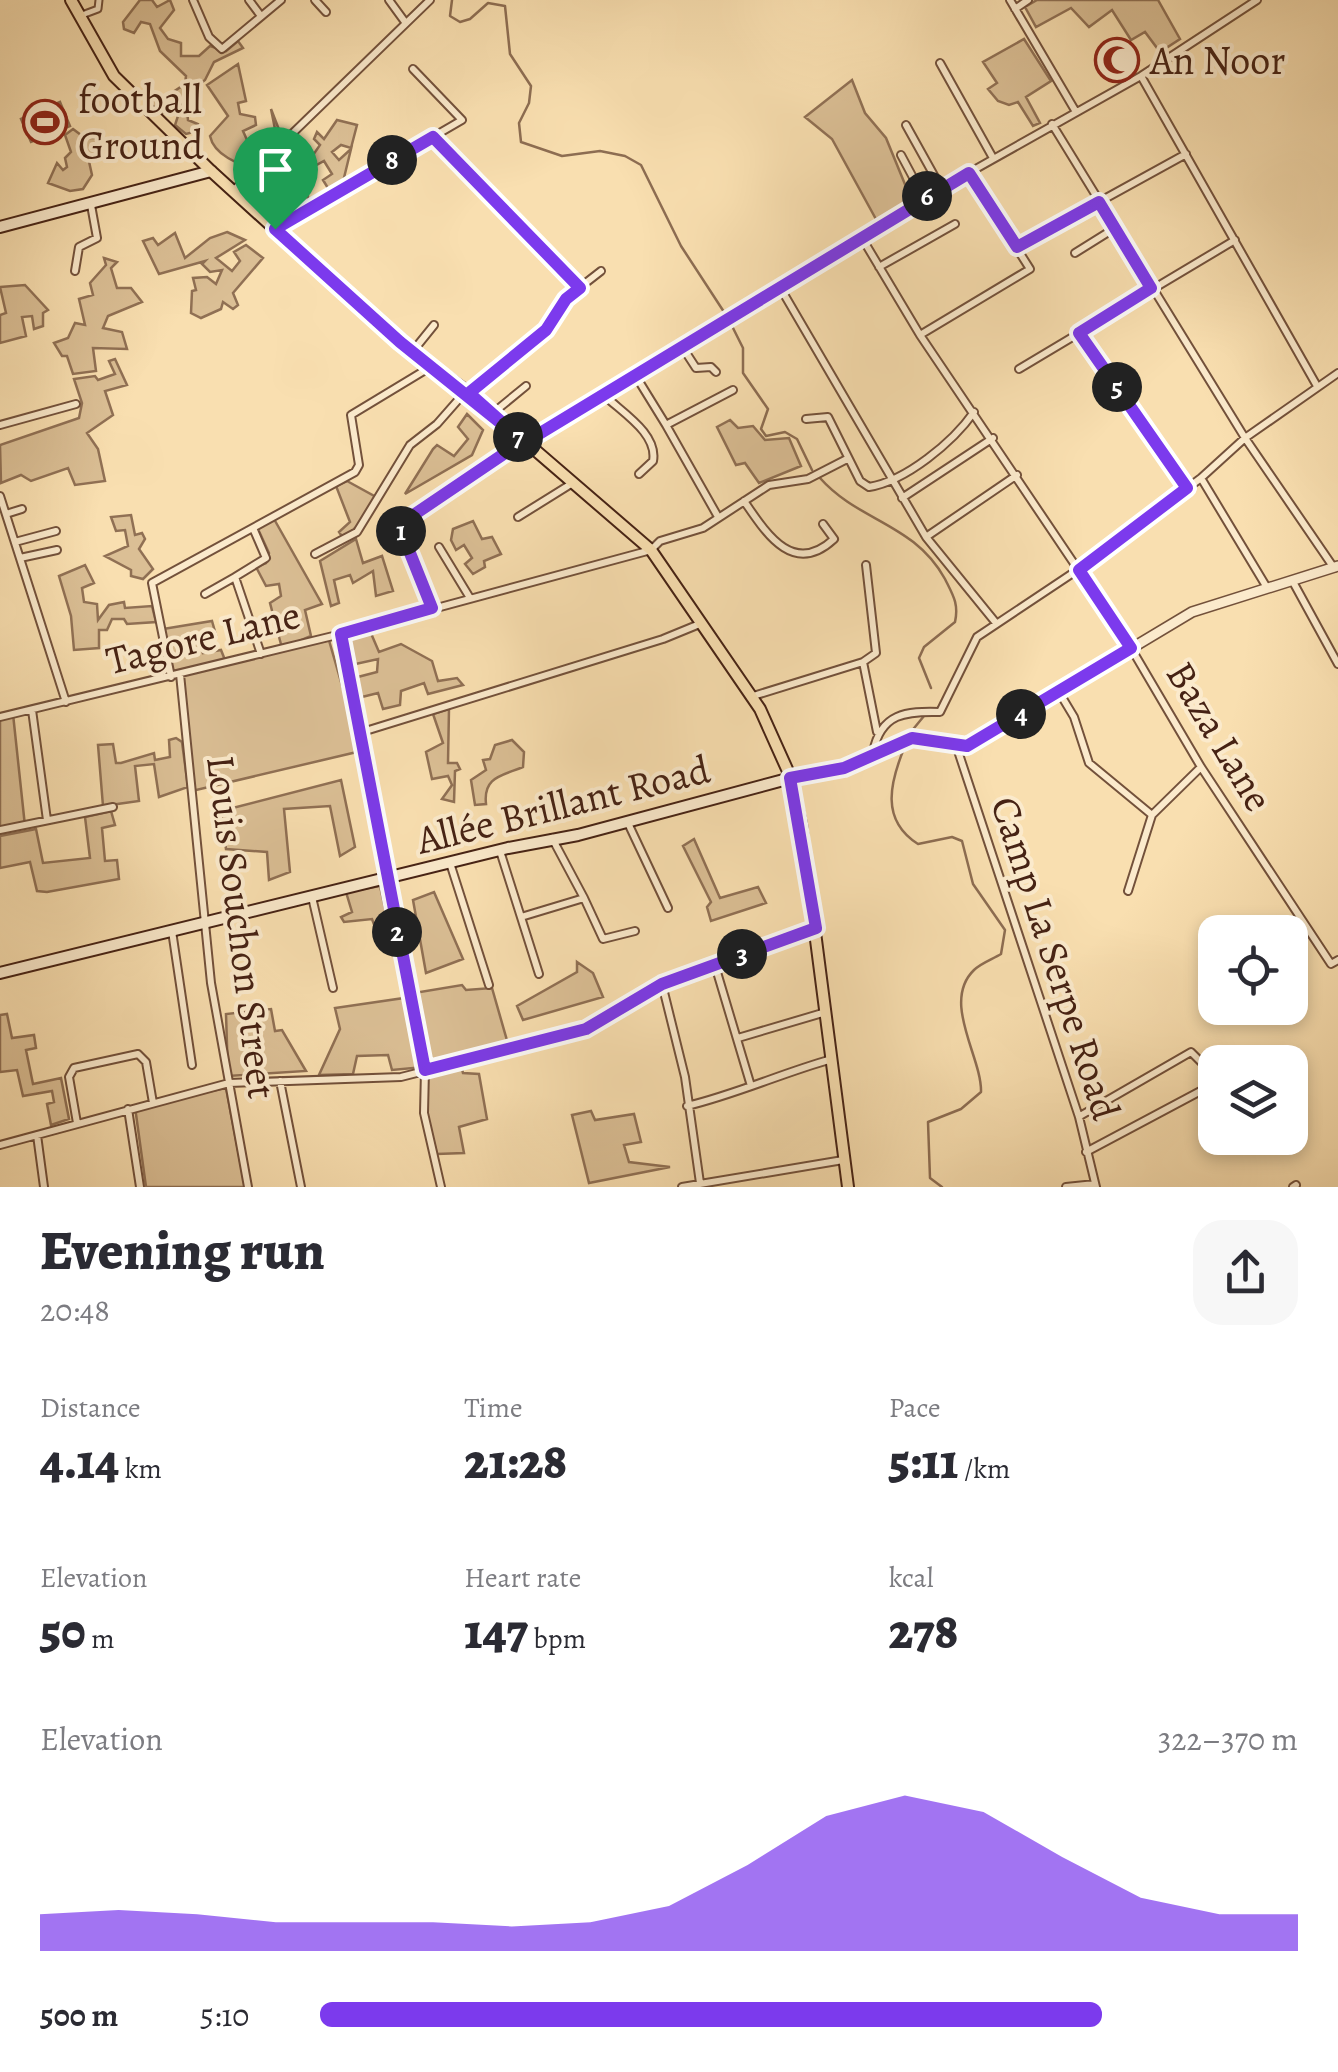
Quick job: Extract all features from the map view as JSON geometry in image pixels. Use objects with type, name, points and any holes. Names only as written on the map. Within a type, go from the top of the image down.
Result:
[{"type":"main road","points":[[71,0],[114,76],[211,171],[413,352],[467,392],[651,550],[760,709],[790,778],[816,928],[848,1187]]},
{"type":"main road","points":[[181,182],[198,156]]},
{"type":"main road","points":[[0,228],[211,171]]},
{"type":"main road","name":"Allée Brillant Road","points":[[0,973],[790,778]]},
{"type":"street","points":[[79,17],[98,8],[99,0]]},
{"type":"street","points":[[192,0],[209,37],[222,48],[281,0]]},
{"type":"street","points":[[249,0],[261,16]]},
{"type":"street","points":[[315,0],[326,12]]},
{"type":"street","points":[[389,0],[405,22]]},
{"type":"street","points":[[233,191],[430,0]]},
{"type":"street","points":[[1010,0],[1076,112]]},
{"type":"street","points":[[1015,8],[1028,0]]},
{"type":"street","points":[[432,608],[400,528],[412,516],[524,442],[637,378],[924,198],[1142,76],[1256,0]]},
{"type":"street","points":[[940,63],[993,158]]},
{"type":"street","points":[[275,229],[462,120],[413,69]]},
{"type":"street","points":[[1142,76],[1317,386]]},
{"type":"street","points":[[790,778],[844,768],[912,738],[958,748],[972,744],[1192,612],[1336,567],[1246,438],[1052,124]]},
{"type":"street","points":[[906,126],[941,188]]},
{"type":"street","points":[[433,137],[580,288]]},
{"type":"street","points":[[1017,247],[1186,154]]},
{"type":"street","points":[[901,155],[924,198]]},
{"type":"street","points":[[920,335],[1030,269],[969,173]]},
{"type":"street","points":[[75,271],[80,247],[97,238],[91,205]]},
{"type":"street","points":[[879,267],[955,224]]},
{"type":"street","points":[[1075,253],[1115,228]]},
{"type":"street","name":"Baza Lane","points":[[862,238],[920,335],[1131,648],[1201,767],[1334,962]]},
{"type":"street","points":[[1019,370],[1235,240]]},
{"type":"street","points":[[314,554],[356,532],[410,445],[437,424],[467,392],[546,330],[566,299],[601,271]]},
{"type":"street","points":[[781,289],[926,537],[996,624]]},
{"type":"street","points":[[413,352],[434,325]]},
{"type":"street","points":[[1079,333],[1187,488]]},
{"type":"street","points":[[683,348],[695,367],[711,367],[716,372]]},
{"type":"street","points":[[171,676],[152,582],[355,472],[359,466],[350,415],[433,365]]},
{"type":"street","points":[[877,732],[900,713],[940,711],[968,647],[1079,570],[1201,478],[1246,438],[1338,373]]},
{"type":"street","points":[[637,378],[717,515]]},
{"type":"street","points":[[492,414],[526,386]]},
{"type":"street","points":[[666,425],[733,390]]},
{"type":"street","points":[[605,396],[642,430],[654,448],[653,461],[639,474]]},
{"type":"street","points":[[0,426],[76,404]]},
{"type":"street","points":[[806,419],[828,417],[847,460],[860,481],[869,487],[890,480],[947,440],[974,412]]},
{"type":"street","points":[[902,498],[992,438]]},
{"type":"street","name":"Tagore Lane","points":[[0,717],[341,634],[651,550],[660,541],[703,528],[717,515],[768,485],[808,479],[847,460]]},
{"type":"street","points":[[926,537],[1017,475]]},
{"type":"street","points":[[1201,478],[1266,586]]},
{"type":"street","points":[[518,518],[571,484]]},
{"type":"street","points":[[0,496],[66,702]]},
{"type":"street","points":[[743,500],[768,538],[796,555],[812,553],[834,539],[823,524]]},
{"type":"street","points":[[6,514],[22,509]]},
{"type":"street","points":[[205,594],[266,558],[253,528]]},
{"type":"street","points":[[15,542],[56,532]]},
{"type":"street","points":[[439,547],[470,598]]},
{"type":"street","points":[[20,558],[58,550]]},
{"type":"street","points":[[749,698],[864,662],[876,654],[866,564]]},
{"type":"street","points":[[235,577],[261,654]]},
{"type":"street","points":[[1292,580],[1338,664]]},
{"type":"street","points":[[359,733],[663,639],[703,622]]},
{"type":"street","points":[[341,634],[425,1070],[424,1114],[441,1187]]},
{"type":"street","points":[[864,662],[877,732],[873,752]]},
{"type":"street","name":"Louis Souchon Street","points":[[180,674],[205,923],[248,1187]]},
{"type":"street","points":[[1058,691],[1074,717],[1089,762],[1152,815]]},
{"type":"street","points":[[32,710],[47,820]]},
{"type":"street","name":"Camp La Serpe Road","points":[[958,748],[1079,1116],[1095,1186]]},
{"type":"street","points":[[1128,891],[1152,815],[1201,767]]},
{"type":"street","points":[[0,830],[113,807]]},
{"type":"street","points":[[627,820],[668,908]]},
{"type":"street","points":[[552,838],[603,939],[634,931]]},
{"type":"street","points":[[500,850],[539,974]]},
{"type":"street","points":[[449,862],[489,985]]},
{"type":"street","points":[[312,897],[334,988]]},
{"type":"street","points":[[521,917],[584,898]]},
{"type":"street","points":[[0,1145],[229,1083],[401,1077],[586,1029],[662,984],[816,928]]},
{"type":"street","points":[[172,931],[192,1064]]},
{"type":"street","points":[[714,962],[751,1086]]},
{"type":"street","points":[[662,984],[685,1077],[700,1183]]},
{"type":"street","points":[[738,1038],[826,1012]]},
{"type":"street","points":[[1079,1116],[1191,1052],[1214,1076],[1210,1086],[1086,1152]]},
{"type":"street","points":[[76,1122],[69,1077],[74,1068],[138,1054],[146,1062],[152,1102]]},
{"type":"street","points":[[687,1106],[751,1086],[773,1074],[832,1059]]},
{"type":"street","points":[[280,1081],[301,1187]]},
{"type":"street","points":[[128,1109],[140,1187]]},
{"type":"street","points":[[37,1135],[44,1187]]},
{"type":"street","points":[[682,1187],[742,1183],[842,1160]]},
{"type":"street","points":[[1066,1187],[1095,1186]]},
{"type":"shaded area","points":[[140,0],[152,0],[157,7],[170,0],[174,10],[160,28],[168,39],[181,43],[181,56],[199,56],[210,46],[226,51],[238,41],[243,48],[214,62],[205,80],[178,101],[187,110],[188,120],[198,124],[198,131],[186,134],[175,125],[178,116],[173,112],[154,113],[148,107],[155,94],[164,98],[185,84],[186,76],[160,51],[150,24],[141,22],[134,33],[124,29],[123,22]]},
{"type":"shaded area","points":[[1037,0],[1158,0],[1180,39],[1160,52],[1145,32],[1131,40],[1112,10],[1089,27],[1071,8],[1036,27],[1025,7]]},
{"type":"shaded area","points":[[1024,39],[1051,81],[1026,97],[1040,123],[1033,126],[1018,102],[1009,105],[998,101],[988,89],[997,83],[983,62]]},
{"type":"shaded area","points":[[238,64],[246,101],[238,103],[240,114],[255,117],[256,125],[243,131],[247,140],[275,129],[271,109],[283,140],[274,148],[282,160],[273,179],[291,183],[308,196],[307,208],[297,212],[262,199],[255,168],[228,158],[212,143],[210,136],[228,116],[207,85]]},
{"type":"shaded area","points":[[852,80],[865,113],[886,138],[911,199],[877,221],[832,139],[805,117]]},
{"type":"shaded area","name":"football Ground","points":[[60,102],[70,126],[31,142],[21,119]]},
{"type":"shaded area","points":[[337,120],[357,125],[351,148],[341,145],[332,152],[339,160],[351,149],[342,186],[331,193],[323,180],[332,174],[324,161],[300,174],[320,145],[314,139],[317,132],[324,139]]},
{"type":"shaded area","points":[[73,129],[85,138],[101,138],[105,146],[97,156],[88,157],[92,175],[83,189],[70,191],[48,183],[57,163],[63,170],[67,167],[65,158],[71,152],[65,135]]},
{"type":"shaded area","points":[[227,232],[245,240],[216,258],[232,271],[240,261],[234,252],[246,245],[263,258],[233,293],[238,305],[233,309],[223,302],[221,309],[201,318],[191,313],[192,291],[196,290],[193,278],[207,277],[216,284],[222,270],[210,272],[202,264],[205,261],[159,274],[143,241],[153,238],[158,245],[175,233],[185,258],[210,238]]},
{"type":"shaded area","points":[[104,258],[117,262],[111,268],[117,288],[131,288],[142,302],[108,316],[103,328],[122,332],[127,349],[93,348],[96,371],[73,374],[67,356],[62,356],[54,343],[68,338],[75,323],[85,325],[79,299],[93,295],[90,283],[106,265]]},
{"type":"shaded area","points":[[25,285],[48,310],[43,313],[43,326],[34,329],[32,316],[22,317],[26,336],[0,343],[0,315],[6,313],[0,287]]},
{"type":"shaded area","points":[[115,359],[127,385],[105,391],[113,415],[87,433],[98,449],[105,481],[75,485],[68,468],[31,481],[21,475],[1,483],[0,445],[79,418],[82,403],[74,379],[95,376],[98,380],[115,374],[109,361]]},
{"type":"shaded area","points":[[467,414],[483,430],[472,455],[405,494],[437,445],[454,456],[468,439],[458,427]]},
{"type":"shaded area","points":[[730,420],[738,428],[753,426],[765,440],[789,438],[801,466],[759,483],[745,463],[736,465],[717,427]]},
{"type":"shaded area","points":[[347,481],[376,497],[360,524],[343,538],[339,532],[350,522],[336,486]]},
{"type":"shaded area","points":[[131,515],[135,535],[142,533],[145,539],[139,549],[153,569],[143,579],[131,576],[131,570],[105,556],[128,546],[125,530],[116,531],[111,517]]},
{"type":"shaded area","points":[[274,519],[322,604],[305,610],[311,636],[290,645],[328,637],[361,751],[192,791],[181,675],[282,648],[270,603],[281,596],[279,584],[266,586],[256,567],[266,563],[269,553],[258,529]]},
{"type":"shaded area","points":[[473,521],[482,539],[492,537],[501,554],[484,561],[485,567],[473,574],[465,564],[472,558],[464,545],[456,550],[451,540],[453,529]]},
{"type":"shaded area","points":[[356,539],[363,563],[382,556],[393,591],[376,596],[373,571],[353,583],[350,575],[334,580],[339,603],[331,606],[320,561]]},
{"type":"shaded area","points":[[85,565],[94,583],[82,588],[84,602],[97,604],[98,620],[109,605],[124,602],[125,608],[152,606],[156,622],[127,624],[124,619],[112,619],[107,630],[99,630],[99,648],[74,650],[71,616],[59,576]]},
{"type":"shaded area","points":[[212,621],[216,635],[199,638],[203,653],[221,650],[225,660],[174,674],[163,629]]},
{"type":"shaded area","points":[[370,631],[379,652],[401,644],[432,661],[438,681],[457,678],[463,685],[428,694],[424,683],[401,691],[400,705],[383,709],[378,693],[358,698],[354,678],[377,672],[378,659],[351,665],[345,638]]},
{"type":"shaded area","points":[[449,709],[448,763],[457,763],[460,769],[455,771],[454,802],[442,799],[452,785],[448,776],[432,779],[426,752],[443,743],[433,714]]},
{"type":"shaded area","points":[[13,714],[25,826],[0,830],[0,717]]},
{"type":"shaded area","points":[[176,738],[182,742],[188,787],[159,797],[154,764],[135,766],[139,801],[103,806],[98,745],[113,744],[116,763],[154,753],[155,760],[170,757],[169,740]]},
{"type":"shaded area","points":[[512,740],[524,752],[523,767],[495,779],[487,788],[486,804],[475,805],[471,780],[486,770],[483,760],[490,759],[495,745]]},
{"type":"shaded area","points":[[341,780],[355,847],[340,856],[330,806],[284,809],[290,872],[269,880],[267,852],[226,849],[221,811]]},
{"type":"shaded area","points":[[111,811],[115,825],[102,828],[105,861],[117,860],[119,879],[47,892],[37,891],[30,862],[0,868],[0,836],[36,829],[43,863],[90,858],[85,817]]},
{"type":"shaded area","points":[[694,839],[720,898],[758,887],[766,903],[711,921],[707,907],[711,902],[683,846]]},
{"type":"shaded area","points":[[380,886],[389,926],[376,930],[372,919],[344,922],[341,917],[352,912],[346,892]]},
{"type":"shaded area","points":[[434,892],[463,959],[426,973],[413,900]]},
{"type":"shaded area","points":[[577,962],[593,973],[603,997],[523,1020],[517,1006],[577,972]]},
{"type":"shaded area","points":[[462,985],[466,990],[492,988],[508,1044],[424,1067],[392,1070],[388,1055],[357,1056],[353,1074],[319,1075],[340,1029],[335,1008],[411,997],[420,1038],[414,993]]},
{"type":"shaded area","points":[[271,1009],[275,1031],[282,1030],[306,1071],[228,1076],[226,1014]]},
{"type":"shaded area","points":[[7,1014],[12,1038],[34,1035],[36,1048],[26,1050],[33,1084],[61,1078],[69,1119],[51,1125],[47,1104],[54,1102],[52,1091],[23,1096],[17,1070],[0,1072],[0,1015]]},
{"type":"shaded area","points":[[461,1065],[463,1073],[479,1074],[487,1119],[459,1127],[464,1153],[437,1154],[427,1116],[428,1074]]},
{"type":"shaded area","points":[[226,1088],[245,1187],[146,1187],[135,1107]]},
{"type":"shaded area","points":[[591,1111],[595,1120],[634,1114],[641,1142],[624,1145],[629,1162],[670,1167],[589,1183],[572,1115]]},
{"type":"waterway","points":[[452,0],[450,16],[460,22],[470,19],[488,3],[505,6],[510,54],[531,86],[529,103],[519,123],[521,142],[562,156],[600,151],[625,156],[641,165],[681,246],[726,315]]},
{"type":"waterway","points":[[731,324],[743,348],[743,373],[768,409],[761,429],[766,436],[785,432],[797,439],[812,470]]},
{"type":"waterway","points":[[820,478],[835,493],[918,546],[945,579],[956,605],[955,622],[924,647],[919,658],[931,688]]},
{"type":"waterway","points":[[910,733],[924,716]]},
{"type":"waterway","points":[[905,746],[893,786],[893,812],[898,824],[918,844],[952,837],[962,841],[973,884],[1005,930],[1001,954],[974,970],[961,998],[981,1092],[961,1109],[928,1122],[930,1178],[942,1187]]},
{"type":"place","name":"An Noor","points":[[1117,60]]},
{"type":"place","name":"football Ground","points":[[45,122]]},
{"type":"route","points":[[275,229],[400,342],[469,393],[523,441],[400,528],[432,608],[341,634],[425,1070],[586,1029],[662,984],[816,928],[802,824],[790,778],[844,768],[912,738],[934,739],[958,748],[967,746],[1131,648],[1079,570],[1187,488],[1079,333],[1151,288],[1099,202],[1017,247],[969,173],[637,378],[524,443],[523,441],[492,414],[469,393],[546,330],[566,299],[580,288],[522,224],[514,223],[433,137],[275,229]]}]
